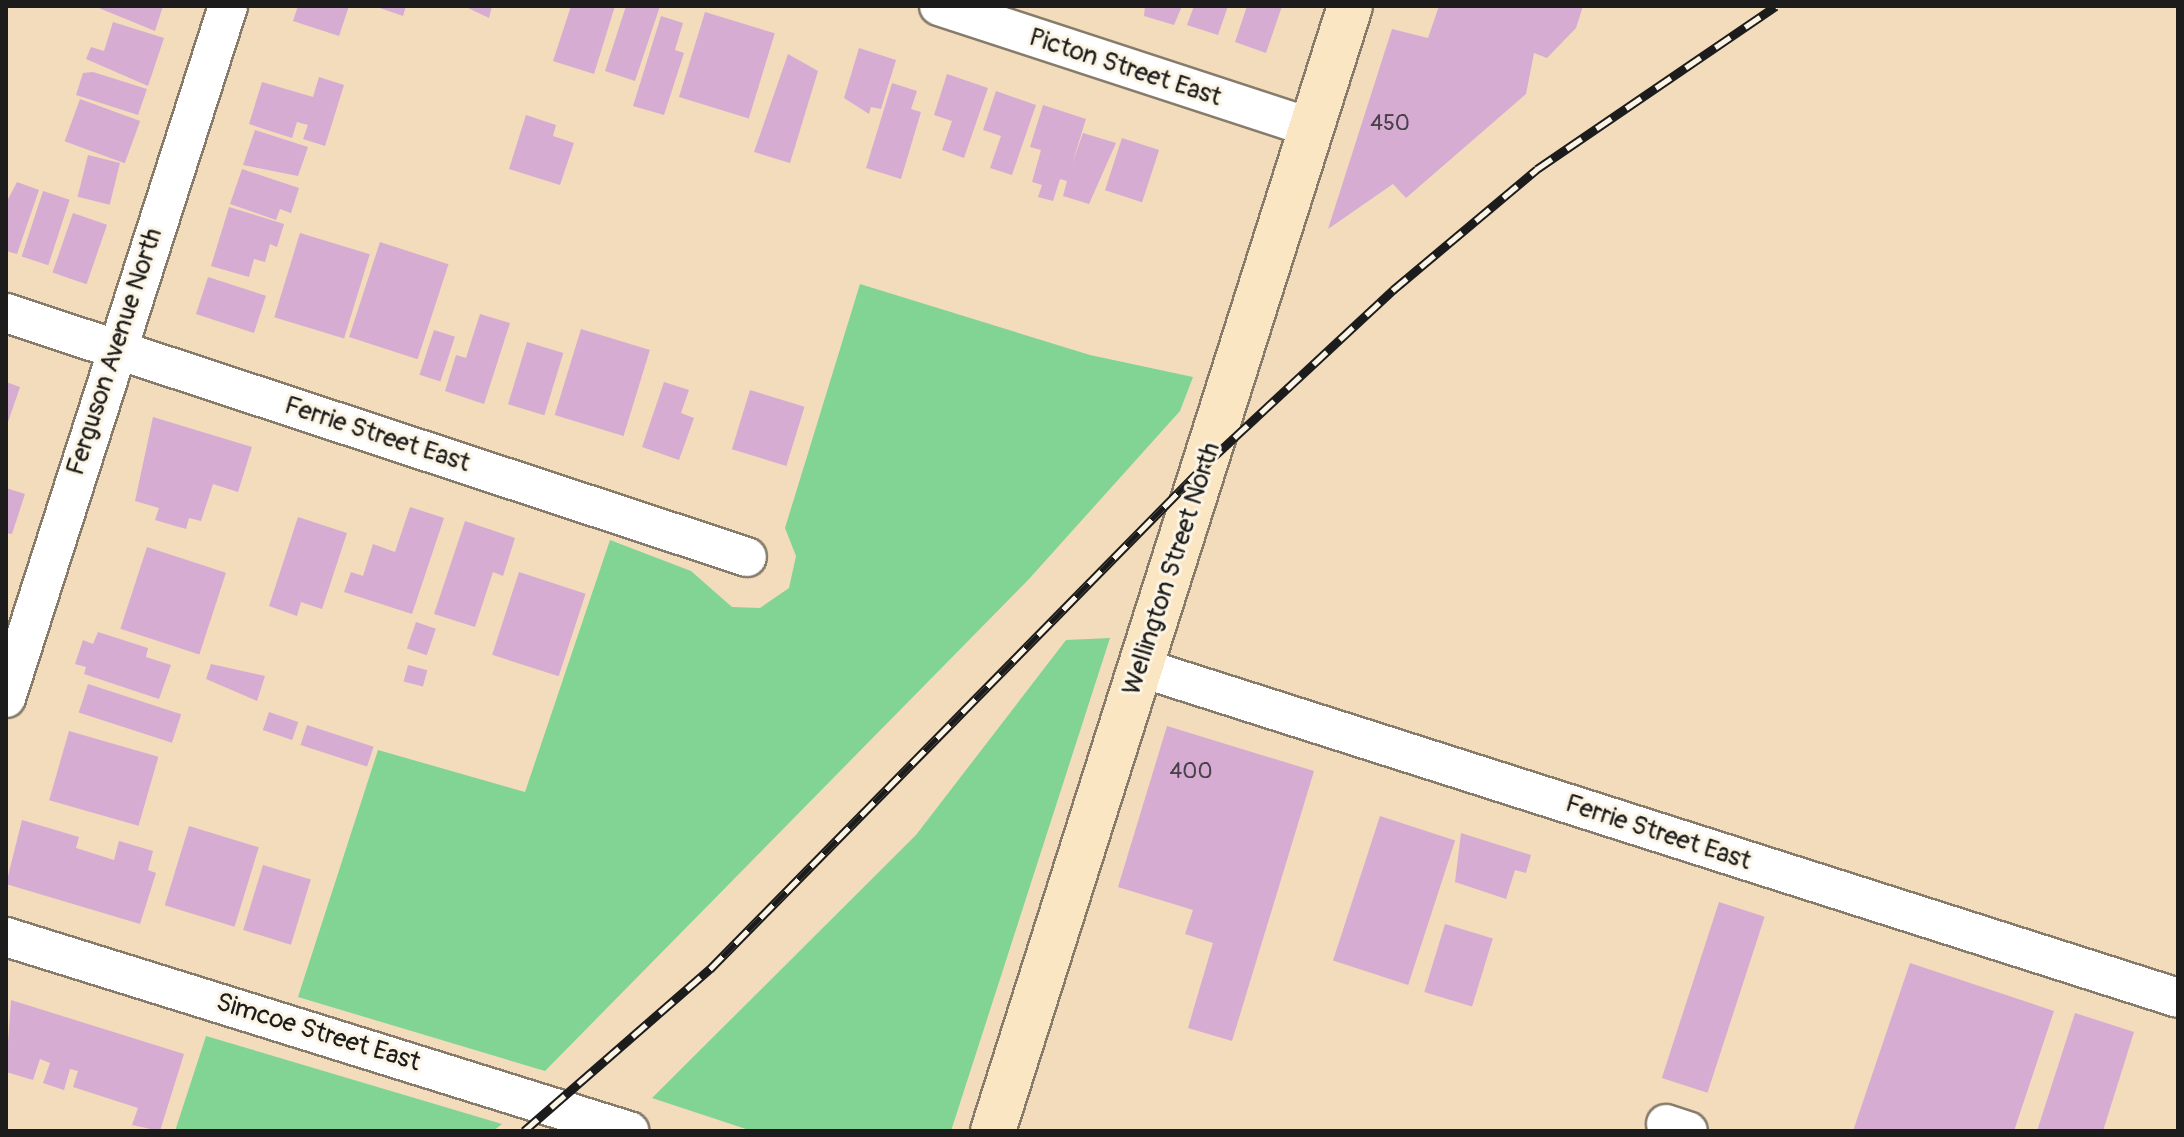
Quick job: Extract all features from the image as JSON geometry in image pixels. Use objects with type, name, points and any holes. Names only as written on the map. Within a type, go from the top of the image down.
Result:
[{"type":"main road","name":"Wellington Street North","points":[[993,1131],[1350,6]]},
{"type":"street","name":"Ferguson Avenue North","points":[[6,698],[115,349],[228,6]]},
{"type":"street","name":"Picton Street East","points":[[939,6],[1312,128]]},
{"type":"street","name":"Ferrie Street East","points":[[6,313],[747,557]]},
{"type":"street","name":"Ferrie Street East","points":[[1139,667],[2178,998]]},
{"type":"street","name":"Simcoe Street East","points":[[6,937],[629,1131]]},
{"type":"green space","points":[[860,284],[1090,355],[1193,377],[1180,411],[1029,579],[545,1071],[298,997],[378,750],[525,792],[610,540],[691,571],[732,607],[760,608],[789,588],[796,556],[785,528]]},
{"type":"green space","points":[[1110,638],[951,1131],[752,1131],[652,1098],[916,835],[1066,640]]},
{"type":"green space","points":[[206,1036],[502,1124],[493,1131],[175,1131]]},
{"type":"building","points":[[94,6],[163,6],[155,31]]},
{"type":"building","points":[[298,6],[349,6],[339,36],[293,21]]},
{"type":"building","points":[[374,6],[406,6],[403,16]]},
{"type":"building","points":[[464,6],[492,6],[489,18]]},
{"type":"building","points":[[571,6],[615,6],[594,74],[553,61]]},
{"type":"building","points":[[626,6],[660,6],[635,81],[605,71]]},
{"type":"building","points":[[1145,6],[1182,6],[1174,25],[1144,16]]},
{"type":"building","points":[[1194,6],[1228,6],[1218,35],[1187,25]]},
{"type":"building","points":[[1247,6],[1282,6],[1266,53],[1235,42]]},
{"type":"building","points":[[1439,6],[1583,6],[1576,28],[1547,58],[1534,53],[1526,94],[1406,198],[1393,184],[1328,229],[1392,29],[1428,38]]},
{"type":"building","points":[[705,12],[775,33],[749,118],[679,97]]},
{"type":"building","points":[[661,16],[683,23],[675,50],[684,53],[664,115],[633,106]]},
{"type":"building","points":[[113,22],[164,38],[148,86],[86,59],[91,47],[104,51]]},
{"type":"building","points":[[859,48],[896,60],[881,109],[871,107],[869,114],[844,98]]},
{"type":"building","points":[[788,54],[818,71],[790,163],[754,152]]},
{"type":"building","points":[[93,72],[147,89],[138,115],[76,95],[83,73]]},
{"type":"building","points":[[947,74],[988,88],[964,158],[942,150],[952,121],[934,115]]},
{"type":"building","points":[[319,77],[344,85],[325,146],[303,139],[308,125],[297,122],[292,138],[249,124],[262,82],[313,97]]},
{"type":"building","points":[[892,83],[917,91],[911,109],[921,112],[901,179],[866,168]]},
{"type":"building","points":[[996,91],[1036,105],[1012,175],[990,168],[1001,136],[983,130]]},
{"type":"building","points":[[80,99],[140,121],[125,163],[65,141]]},
{"type":"building","points":[[1043,105],[1086,119],[1072,164],[1083,133],[1116,143],[1089,204],[1063,196],[1067,181],[1060,179],[1053,201],[1038,197],[1042,185],[1032,182],[1041,150],[1030,147]]},
{"type":"building","points":[[526,115],[556,125],[553,136],[574,143],[560,185],[509,169]]},
{"type":"building","points":[[255,130],[308,147],[298,176],[243,165]]},
{"type":"building","points":[[1122,138],[1159,150],[1142,202],[1105,190]]},
{"type":"building","points":[[88,155],[120,163],[110,205],[78,197]]},
{"type":"building","points":[[242,169],[299,188],[291,213],[280,209],[276,220],[230,204]]},
{"type":"building","points":[[17,182],[39,190],[17,254],[6,251],[6,203]]},
{"type":"building","points":[[43,191],[70,200],[48,265],[22,257]]},
{"type":"building","points":[[229,207],[284,224],[277,247],[270,244],[265,262],[254,259],[249,277],[211,266]]},
{"type":"building","points":[[73,213],[107,225],[87,284],[52,273]]},
{"type":"building","points":[[300,233],[370,254],[344,338],[274,317]]},
{"type":"building","points":[[380,242],[448,264],[418,359],[349,337]]},
{"type":"building","points":[[208,277],[266,296],[254,333],[196,314]]},
{"type":"building","points":[[480,314],[510,323],[484,404],[445,391],[456,355],[466,358]]},
{"type":"building","points":[[581,329],[650,350],[624,436],[555,415]]},
{"type":"building","points":[[434,330],[455,337],[440,381],[419,375]]},
{"type":"building","points":[[527,342],[563,353],[544,415],[508,404]]},
{"type":"building","points":[[6,382],[20,387],[7,425],[6,425]]},
{"type":"building","points":[[664,382],[689,390],[681,413],[694,418],[679,460],[642,447]]},
{"type":"building","points":[[750,390],[805,407],[786,466],[732,449]]},
{"type":"building","points":[[153,417],[252,447],[238,492],[213,484],[201,521],[189,518],[186,529],[155,520],[159,508],[135,501]]},
{"type":"building","points":[[6,488],[25,494],[12,534],[6,533]]},
{"type":"building","points":[[410,507],[444,518],[412,614],[344,592],[351,572],[363,576],[373,544],[395,552]]},
{"type":"building","points":[[298,517],[347,533],[322,609],[301,602],[297,616],[269,606]]},
{"type":"building","points":[[465,521],[515,538],[503,576],[493,572],[475,627],[434,614]]},
{"type":"building","points":[[147,547],[226,573],[199,654],[120,629]]},
{"type":"building","points":[[519,572],[586,594],[559,676],[492,655]]},
{"type":"building","points":[[416,622],[436,629],[427,655],[407,648]]},
{"type":"building","points":[[98,632],[148,648],[146,657],[171,665],[159,699],[84,674],[86,667],[75,664],[83,640],[93,644]]},
{"type":"building","points":[[211,664],[265,676],[257,701],[206,679]]},
{"type":"building","points":[[408,665],[427,670],[423,687],[404,681]]},
{"type":"building","points":[[88,684],[181,714],[172,743],[79,713]]},
{"type":"building","points":[[269,712],[298,722],[292,740],[263,730]]},
{"type":"building","points":[[307,725],[374,747],[367,767],[301,745]]},
{"type":"building","points":[[1167,726],[1314,771],[1232,1041],[1188,1028],[1213,943],[1185,934],[1193,910],[1118,887]]},
{"type":"building","points":[[69,731],[158,757],[139,826],[49,800]]},
{"type":"building","points":[[1380,816],[1455,840],[1408,985],[1333,961]]},
{"type":"building","points":[[22,820],[79,837],[76,848],[114,860],[119,841],[153,851],[148,870],[156,873],[140,924],[6,884]]},
{"type":"building","points":[[189,826],[259,847],[235,927],[165,905]]},
{"type":"building","points":[[1461,833],[1531,855],[1526,873],[1515,870],[1506,899],[1455,882]]},
{"type":"building","points":[[263,865],[311,880],[291,945],[243,930]]},
{"type":"building","points":[[1719,902],[1765,917],[1707,1093],[1662,1078]]},
{"type":"building","points":[[1445,924],[1493,939],[1472,1007],[1424,992]]},
{"type":"building","points":[[1910,963],[2054,1011],[2014,1131],[1853,1131]]},
{"type":"building","points":[[11,1000],[184,1054],[160,1131],[132,1125],[138,1108],[73,1087],[78,1071],[70,1069],[64,1090],[43,1083],[50,1063],[40,1059],[33,1080],[6,1072]]},
{"type":"building","points":[[2075,1013],[2134,1032],[2103,1131],[2037,1131]]},
{"type":"railway","points":[[524,1131],[710,969],[1208,462],[1393,290],[1537,169],[1776,6]]}]
